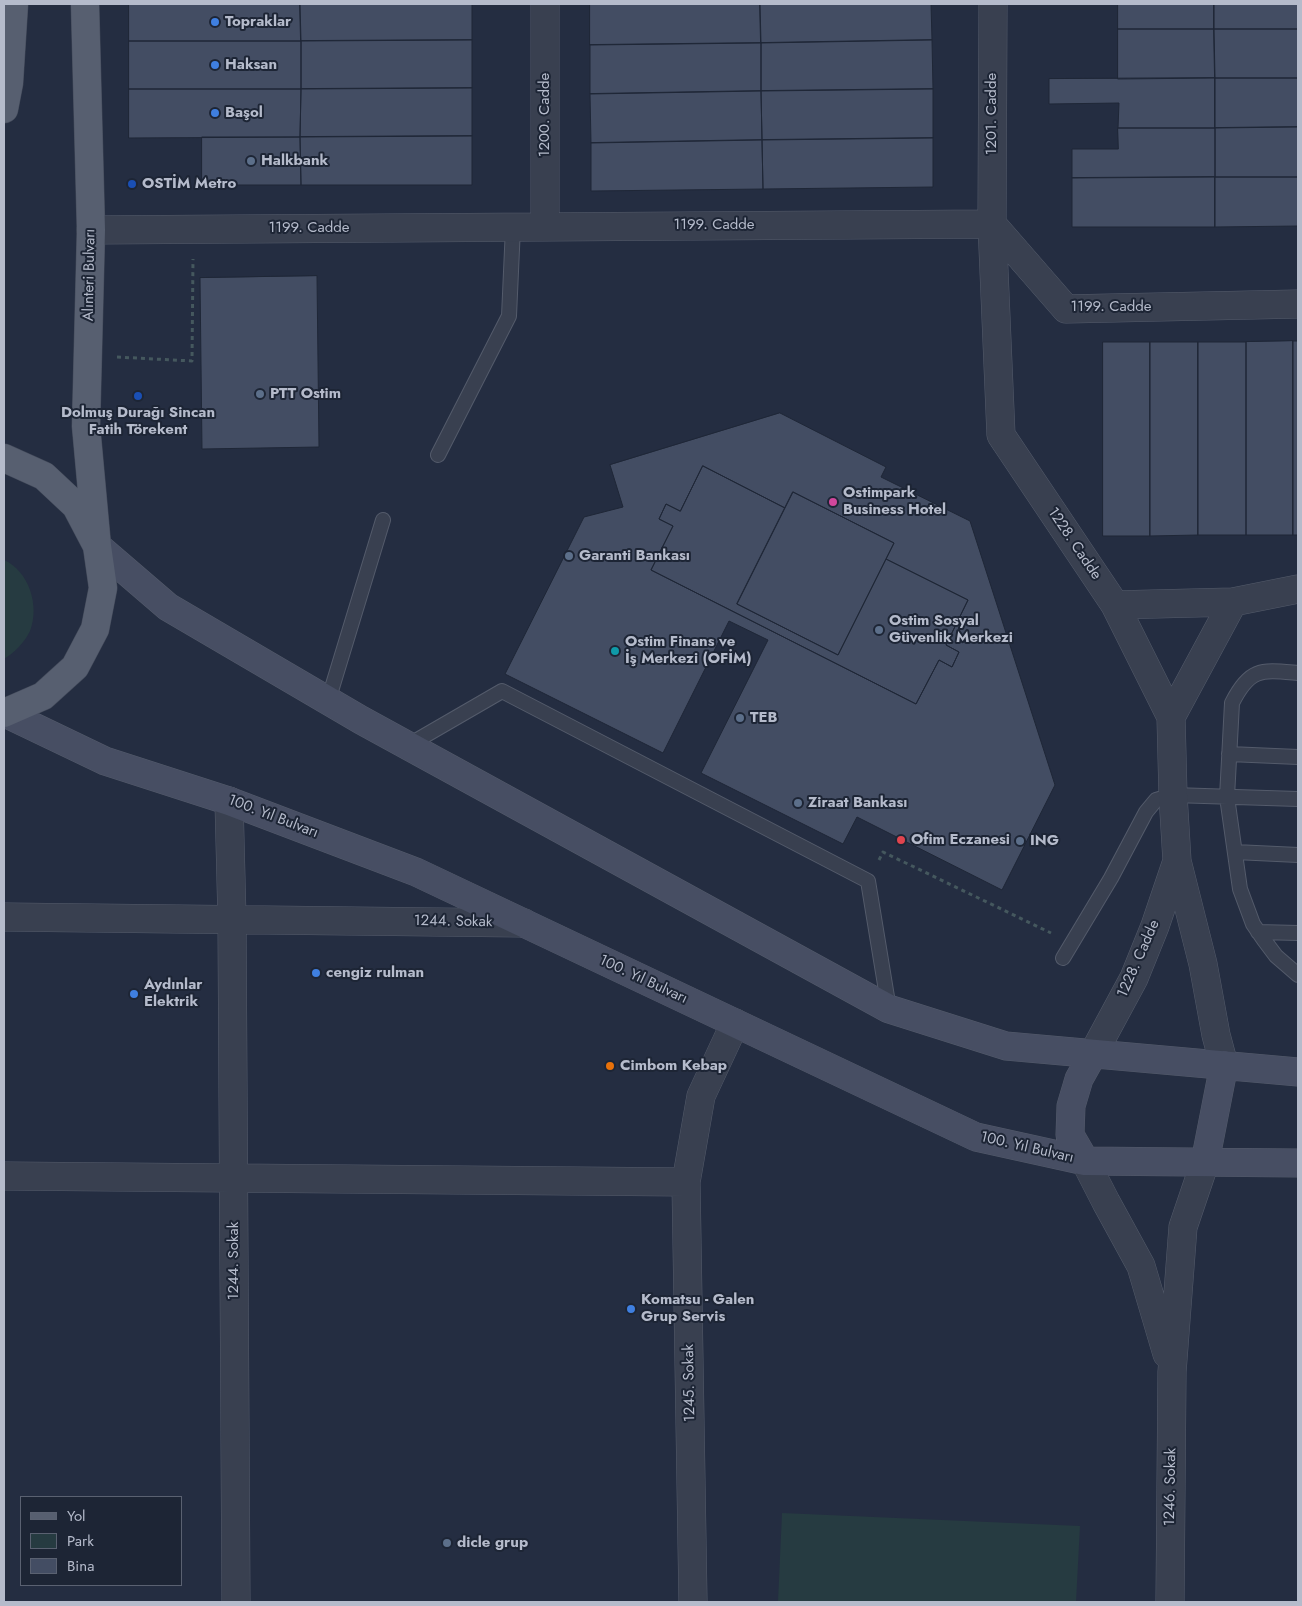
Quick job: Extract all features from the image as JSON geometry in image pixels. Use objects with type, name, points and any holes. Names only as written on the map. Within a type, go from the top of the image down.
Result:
[{"type":"main road","points":[[4,109],[9,83],[14,4]]},
{"type":"main road","name":"Alınteri Bulvarı","points":[[4,714],[43,696],[75,667],[95,629],[102,588],[96,546],[86,426],[92,230],[85,4]]},
{"type":"main road","points":[[4,458],[44,476],[76,506],[96,546],[168,607],[407,746],[889,1009],[1006,1046],[1298,1072]]},
{"type":"main road","name":"100. Yıl Bulvarı","points":[[4,714],[105,761],[229,801],[416,872],[976,1137],[1085,1161],[1298,1163]]},
{"type":"main road","points":[[1085,1161],[1070,1135],[1071,1106],[1079,1079],[1093,1054]]},
{"type":"main road","points":[[1205,1162],[1224,1065]]},
{"type":"street","name":"1200. Cadde","points":[[545,4],[545,226]]},
{"type":"street","name":"1201. Cadde","points":[[992,224],[993,4]]},
{"type":"street","name":"1199. Cadde","points":[[92,230],[992,224],[1066,308],[1298,304]]},
{"type":"street","name":"1228. Cadde","points":[[992,224],[1000,435],[1115,605],[1171,716],[1176,861],[1203,964],[1216,1035],[1224,1065]]},
{"type":"street","points":[[1115,605],[1233,602],[1298,589]]},
{"type":"street","points":[[1171,716],[1233,602]]},
{"type":"street","name":"1244. Sokak","points":[[229,801],[232,919],[236,1602]]},
{"type":"street","name":"1228. Cadde","points":[[1093,1054],[1134,978],[1155,926],[1176,861]]},
{"type":"street","name":"1244. Sokak","points":[[4,917],[524,923]]},
{"type":"street","name":"1245. Sokak","points":[[693,1602],[686,1182],[701,1096],[735,1023]]},
{"type":"street","name":"1246. Sokak","points":[[1085,1161],[1141,1266],[1172,1372]]},
{"type":"street","name":"1246. Sokak","points":[[1170,1602],[1172,1372],[1183,1227],[1205,1162]]},
{"type":"street","points":[[4,1176],[686,1182]]},
{"type":"lane","points":[[438,455],[509,316],[513,227]]},
{"type":"lane","points":[[328,700],[383,520]]},
{"type":"lane","points":[[1298,673],[1265,670],[1254,675],[1244,683],[1232,703],[1228,797],[1240,890],[1246,907],[1258,932],[1276,956],[1298,975]]},
{"type":"lane","points":[[407,746],[502,691],[868,881],[889,1009]]},
{"type":"lane","points":[[1229,754],[1298,757]]},
{"type":"lane","points":[[1063,958],[1111,878],[1146,812],[1156,800],[1173,796],[1298,799]]},
{"type":"lane","points":[[1235,852],[1298,855]]},
{"type":"lane","points":[[1258,932],[1298,933]]},
{"type":"path","points":[[88,356],[192,361],[193,229]]},
{"type":"path","points":[[868,881],[883,852],[1071,943]]},
{"type":"green space","points":[[4,560],[13,565],[26,581],[33,600],[34,611],[28,635],[12,654],[4,659]]},
{"type":"green space","points":[[782,1513],[1080,1526],[1076,1602],[778,1602]]},
{"type":"building","name":"Topraklar","points":[[129,4],[300,4],[301,41],[129,41]]},
{"type":"building","points":[[300,4],[472,4],[472,40],[301,41]]},
{"type":"building","points":[[590,4],[760,4],[761,43],[590,45]]},
{"type":"building","points":[[760,4],[931,4],[932,40],[761,43]]},
{"type":"building","points":[[1118,4],[1214,4],[1214,29],[1118,29]]},
{"type":"building","points":[[1214,4],[1298,4],[1298,29],[1214,29]]},
{"type":"building","points":[[1118,29],[1214,29],[1215,78],[1118,79]]},
{"type":"building","points":[[1214,29],[1298,29],[1298,78],[1215,78]]},
{"type":"building","points":[[472,40],[472,88],[301,89],[301,41]]},
{"type":"building","points":[[932,40],[933,89],[761,91],[761,43]]},
{"type":"building","name":"Haksan","points":[[129,41],[301,41],[301,89],[129,89]]},
{"type":"building","points":[[761,43],[761,91],[590,94],[590,45]]},
{"type":"building","points":[[1215,78],[1298,78],[1298,127],[1215,128]]},
{"type":"building","points":[[1215,78],[1215,128],[1118,128],[1119,103],[1049,104],[1049,79]]},
{"type":"building","points":[[472,88],[472,136],[300,137],[301,89]]},
{"type":"building","name":"Başol","points":[[129,89],[301,89],[300,137],[129,138]]},
{"type":"building","points":[[933,89],[933,138],[762,140],[761,91]]},
{"type":"building","points":[[761,91],[762,140],[591,143],[590,94]]},
{"type":"building","points":[[1298,127],[1298,177],[1215,177],[1215,128]]},
{"type":"building","points":[[1118,128],[1215,128],[1215,177],[1072,178],[1072,149],[1118,149]]},
{"type":"building","points":[[472,136],[472,185],[301,185],[300,137]]},
{"type":"building","name":"Halkbank","points":[[202,137],[300,137],[301,185],[202,185]]},
{"type":"building","points":[[933,138],[933,187],[763,189],[762,140]]},
{"type":"building","points":[[762,140],[763,189],[591,191],[591,143]]},
{"type":"building","points":[[1215,177],[1298,177],[1298,226],[1215,227]]},
{"type":"building","points":[[1215,177],[1215,227],[1072,227],[1072,178]]},
{"type":"building","name":"PTT Ostim","points":[[317,276],[319,447],[202,449],[200,278]]},
{"type":"building","points":[[1293,341],[1293,535],[1246,535],[1246,342]]},
{"type":"building","points":[[1293,341],[1298,341],[1298,535],[1293,535]]},
{"type":"building","points":[[1103,342],[1150,342],[1150,536],[1103,536]]},
{"type":"building","points":[[1150,342],[1198,342],[1198,535],[1150,536]]},
{"type":"building","points":[[1198,342],[1246,342],[1246,535],[1198,535]]},
{"type":"building","name":"Ostim Finans ve İş Merkezi (OFİM)","points":[[780,413],[886,467],[881,477],[970,521],[1055,785],[1002,890],[857,817],[843,844],[701,773],[768,640],[729,621],[663,753],[505,674],[584,517],[623,507],[610,465]],"holes":[[[703,466],[785,508],[793,492],[894,543],[886,559],[968,600],[946,645],[959,652],[952,667],[939,660],[916,704],[651,570],[673,526],[659,519],[666,504],[680,511]]]},
{"type":"building","points":[[703,466],[785,508],[737,604],[838,655],[886,559],[968,600],[946,645],[959,652],[952,667],[939,660],[916,704],[651,570],[673,526],[659,519],[666,504],[680,511]]},
{"type":"building","points":[[793,492],[894,543],[838,655],[737,604]]},
{"type":"place","name":"Topraklar","points":[[215,22]]},
{"type":"place","name":"Haksan","points":[[215,65]]},
{"type":"place","name":"Başol","points":[[215,113]]},
{"type":"place","name":"Halkbank","points":[[251,161]]},
{"type":"place","name":"OSTİM Metro","points":[[132,184]]},
{"type":"place","name":"PTT Ostim","points":[[260,394]]},
{"type":"place","name":"Dolmuş Durağı Sincan Fatih Törekent","points":[[138,396]]},
{"type":"place","name":"Ostimpark Business Hotel","points":[[833,502]]},
{"type":"place","name":"Garanti Bankası","points":[[569,556]]},
{"type":"place","name":"Ostim Sosyal Güvenlik Merkezi","points":[[879,630]]},
{"type":"place","name":"Ostim Finans ve İş Merkezi (OFİM)","points":[[615,651]]},
{"type":"place","name":"TEB","points":[[740,718]]},
{"type":"place","name":"Ziraat Bankası","points":[[798,803]]},
{"type":"place","name":"Ofim Eczanesi","points":[[901,840]]},
{"type":"place","name":"ING","points":[[1020,841]]},
{"type":"place","name":"cengiz rulman","points":[[316,973]]},
{"type":"place","name":"Aydınlar Elektrik","points":[[134,994]]},
{"type":"place","name":"Cimbom Kebap","points":[[610,1066]]},
{"type":"place","name":"Komatsu - Galen Grup Servis","points":[[631,1309]]},
{"type":"place","name":"dicle grup","points":[[447,1543]]}]
